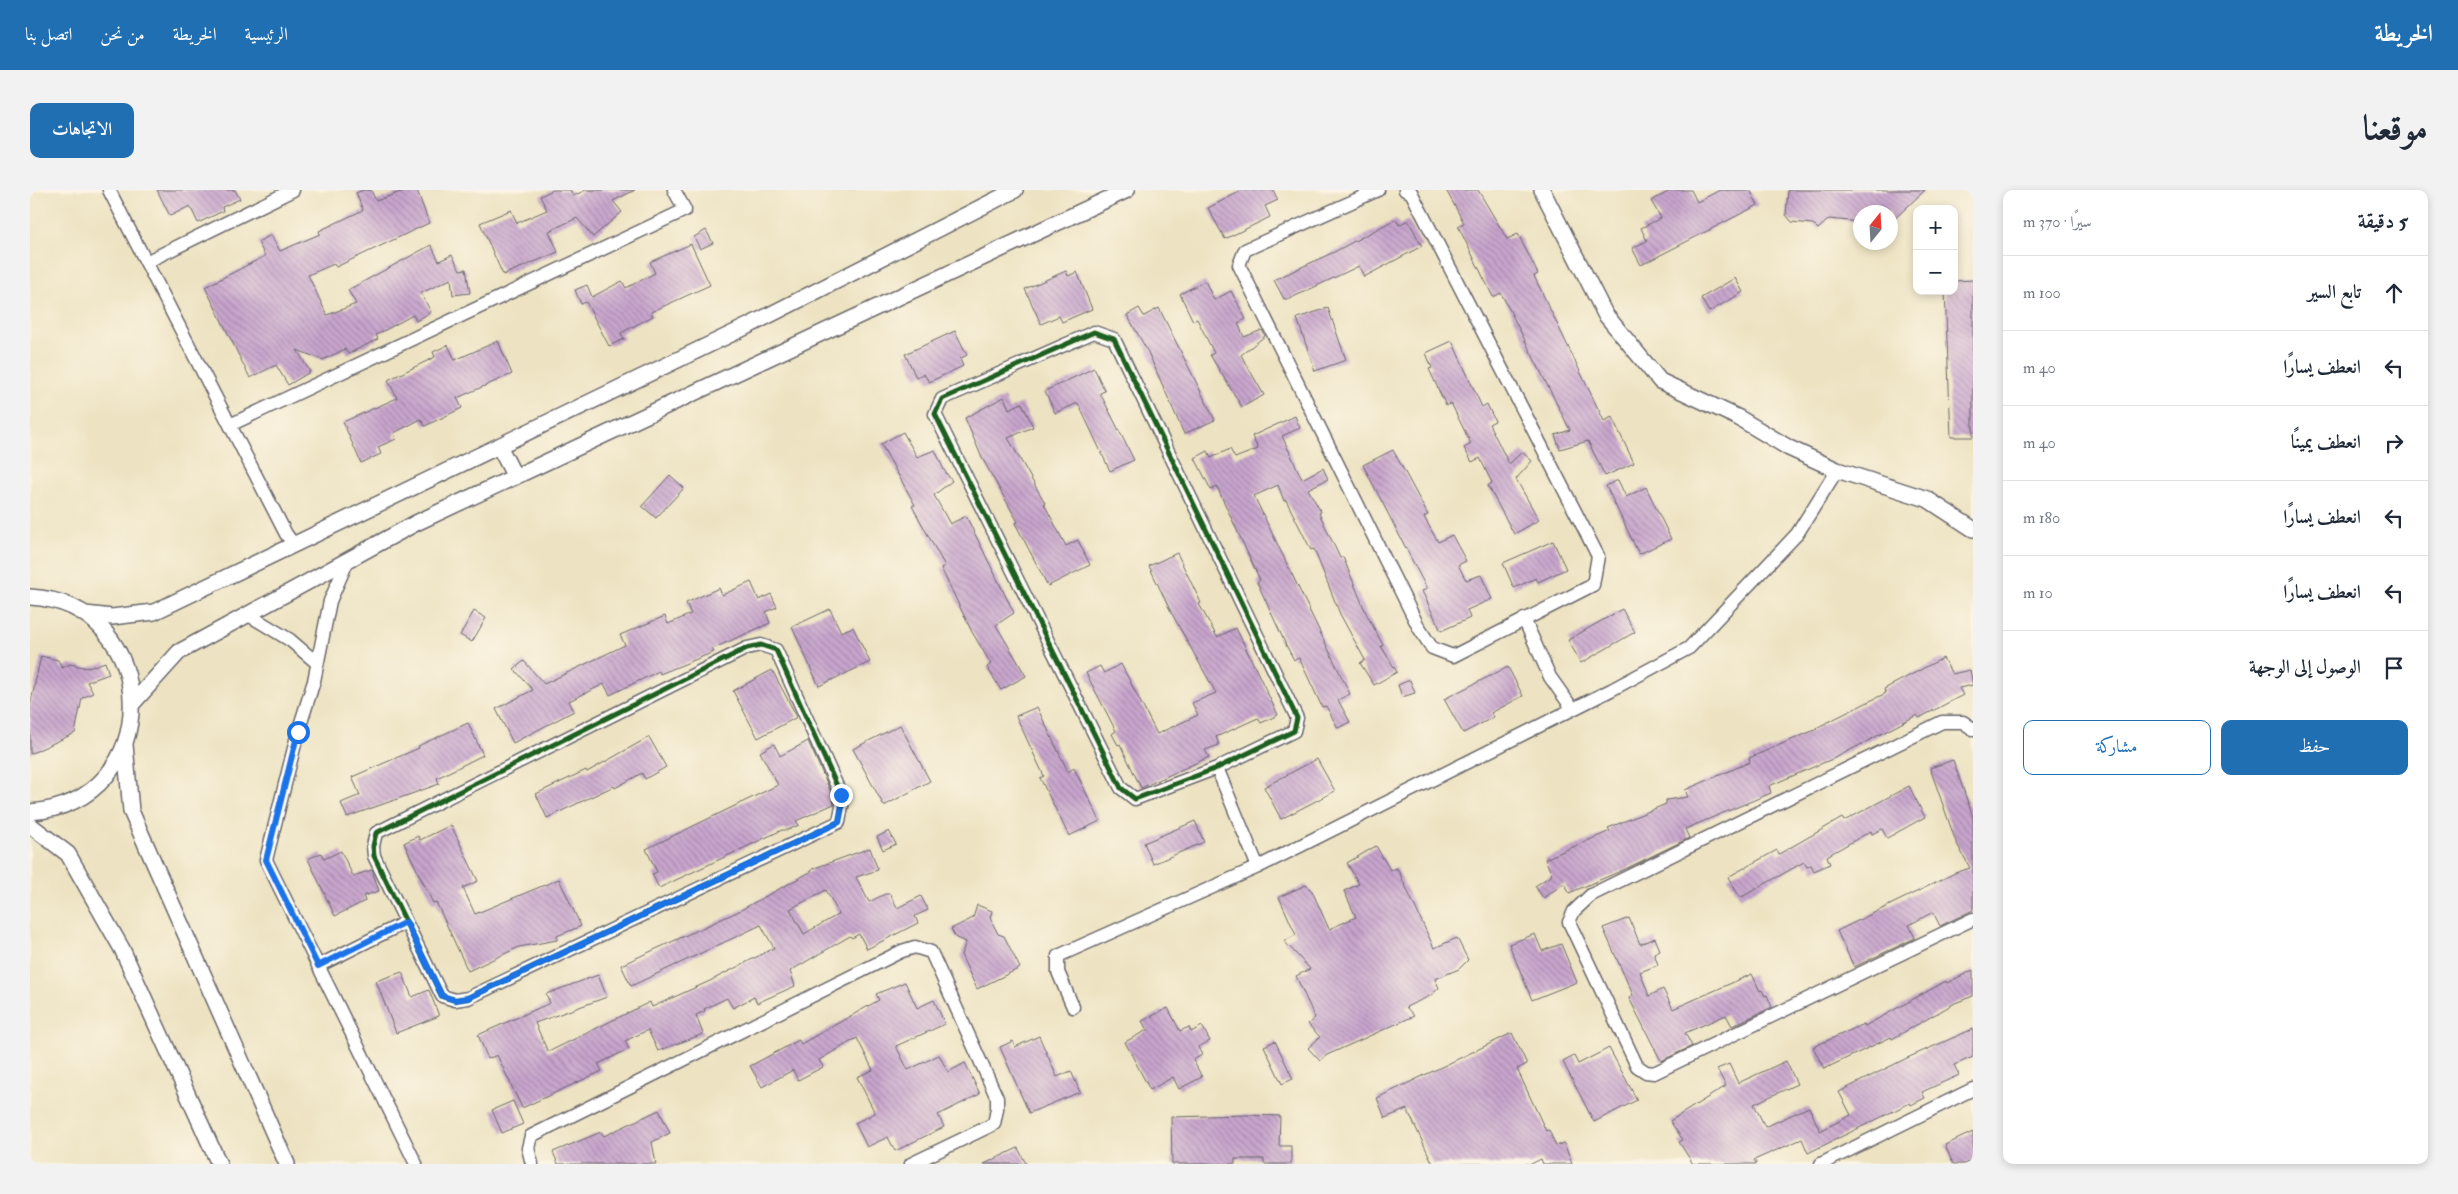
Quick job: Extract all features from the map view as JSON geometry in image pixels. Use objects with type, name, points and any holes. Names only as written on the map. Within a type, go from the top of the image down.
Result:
[{"type":"street","points":[[109,190],[294,545]]},
{"type":"street","points":[[146,262],[293,190]]},
{"type":"street","points":[[230,425],[684,210],[674,190]]},
{"type":"street","points":[[85,614],[112,617],[154,612],[750,326],[1015,190]]},
{"type":"street","points":[[133,703],[179,652],[416,523],[1127,190]]},
{"type":"street","points":[[1378,190],[1245,250],[1239,265],[1419,628],[1432,648],[1453,656],[1593,585],[1598,556],[1411,192],[1405,190]]},
{"type":"street","points":[[1542,190],[1605,314],[1660,381],[1739,418],[1789,448],[1837,470],[1927,499],[1973,528]]},
{"type":"street","points":[[1094,332],[1114,339],[1297,718],[1294,731],[1217,768],[1135,799],[1121,788],[934,414],[942,399],[1094,332]]},
{"type":"street","points":[[499,446],[515,477]]},
{"type":"street","points":[[1072,1007],[1058,972],[1058,956],[1258,867],[1611,690],[1689,648],[1797,534],[1837,470]]},
{"type":"street","points":[[348,560],[330,601],[317,663],[266,860],[416,1164]]},
{"type":"street","points":[[30,589],[37,597],[66,604],[85,614],[110,638],[127,669],[133,703],[132,718],[125,745],[107,775],[81,798],[48,811],[30,812]]},
{"type":"street","points":[[247,614],[290,640],[317,663]]},
{"type":"street","points":[[1524,619],[1550,677],[1572,708]]},
{"type":"street","points":[[760,645],[776,650],[841,795],[842,806],[839,822],[468,998],[455,1000],[442,996],[406,922],[374,856],[373,846],[376,833],[747,648],[760,645]]},
{"type":"street","points":[[1973,729],[1963,722],[1942,722],[1591,896],[1574,911],[1569,922],[1637,1066],[1646,1072],[1654,1073],[1973,919]]},
{"type":"street","points":[[125,745],[130,812],[287,1164]]},
{"type":"street","points":[[1217,768],[1258,867]]},
{"type":"street","points":[[30,826],[68,854],[122,949],[219,1164]]},
{"type":"street","points":[[318,966],[406,922]]},
{"type":"street","points":[[532,1164],[528,1148],[531,1136],[902,951],[915,947],[931,952],[996,1098],[997,1109],[994,1124],[911,1164]]},
{"type":"street","points":[[1821,1164],[1973,1089]]},
{"type":"building","points":[[157,190],[235,190],[240,199],[222,207],[223,211],[198,223],[190,206],[170,216]]},
{"type":"building","points":[[363,190],[371,190],[376,201],[406,190],[417,190],[429,223],[336,267],[334,264],[308,275],[327,315],[356,304],[348,290],[431,245],[439,261],[452,255],[460,270],[466,269],[470,293],[453,295],[451,279],[421,293],[431,312],[416,321],[413,315],[376,335],[378,339],[348,354],[345,349],[323,360],[297,350],[310,372],[288,385],[276,365],[250,378],[205,287],[265,256],[258,242],[271,235],[280,251],[320,234],[319,231],[363,210],[356,193]]},
{"type":"building","points":[[553,190],[570,190],[573,196],[586,190],[635,190],[613,201],[622,212],[593,237],[577,218],[549,231],[558,252],[503,275],[480,223],[511,210],[517,223],[547,210],[540,196]]},
{"type":"building","points":[[1243,190],[1273,190],[1278,200],[1265,206],[1270,217],[1225,239],[1208,208]]},
{"type":"building","points":[[1446,190],[1478,190],[1507,239],[1518,234],[1538,274],[1534,276],[1604,421],[1612,417],[1634,463],[1605,476],[1588,441],[1560,449],[1555,435],[1570,430],[1501,293],[1493,297],[1458,226],[1464,223]]},
{"type":"building","points":[[1672,190],[1691,190],[1697,202],[1720,190],[1750,190],[1758,205],[1641,265],[1632,248],[1647,241],[1641,228],[1661,218],[1651,201]]},
{"type":"building","points":[[1788,190],[1925,190],[1898,215],[1898,205],[1853,205],[1853,221],[1829,219],[1818,229],[1813,224],[1792,222],[1786,215]]},
{"type":"building","points":[[1396,219],[1399,225],[1408,220],[1422,246],[1364,277],[1359,266],[1289,299],[1284,299],[1274,280],[1334,252]]},
{"type":"building","points":[[706,230],[713,243],[700,249],[694,237]]},
{"type":"building","points":[[691,244],[710,285],[651,312],[653,316],[621,333],[624,339],[609,346],[586,302],[581,304],[575,290],[587,285],[592,297],[622,281],[626,288],[655,273],[650,262]]},
{"type":"building","points":[[1066,271],[1068,276],[1077,272],[1092,309],[1062,322],[1059,316],[1041,324],[1025,289]]},
{"type":"building","points":[[1735,278],[1743,292],[1709,312],[1701,298]]},
{"type":"building","points":[[1973,280],[1973,437],[1951,437],[1945,295],[1958,295],[1958,281]]},
{"type":"building","points":[[1205,281],[1214,300],[1231,291],[1246,319],[1238,323],[1244,337],[1262,330],[1265,336],[1241,355],[1264,395],[1242,407],[1210,355],[1214,353],[1197,319],[1193,321],[1180,294]]},
{"type":"building","points":[[1139,308],[1144,316],[1159,308],[1215,420],[1184,434],[1148,352],[1127,315]]},
{"type":"building","points":[[1328,308],[1346,360],[1315,371],[1297,318]]},
{"type":"building","points":[[955,331],[967,355],[960,359],[963,366],[929,382],[924,374],[916,377],[905,354]]},
{"type":"building","points":[[498,341],[512,374],[457,398],[462,408],[425,426],[421,419],[394,433],[396,439],[378,447],[381,454],[361,463],[343,422],[397,398],[388,380],[435,357],[433,352],[448,345],[455,360]]},
{"type":"building","points":[[1452,341],[1482,407],[1487,404],[1495,421],[1489,424],[1509,464],[1522,452],[1532,461],[1516,479],[1539,520],[1514,534],[1488,486],[1492,483],[1480,458],[1472,462],[1464,448],[1471,444],[1451,403],[1446,406],[1429,369],[1432,368],[1426,353]]},
{"type":"building","points":[[1094,368],[1105,391],[1100,393],[1134,460],[1110,471],[1078,403],[1055,413],[1045,391]]},
{"type":"building","points":[[1004,397],[1009,409],[1022,403],[1033,427],[1008,438],[1045,503],[1066,546],[1078,540],[1090,565],[1048,586],[1015,523],[1018,522],[982,458],[965,418]]},
{"type":"building","points":[[1295,416],[1300,428],[1282,436],[1302,479],[1323,468],[1328,479],[1308,489],[1321,512],[1319,513],[1340,558],[1343,557],[1366,613],[1383,645],[1381,646],[1397,672],[1374,685],[1360,663],[1365,660],[1340,614],[1314,549],[1311,550],[1286,500],[1284,501],[1278,485],[1254,496],[1350,694],[1338,700],[1350,722],[1338,728],[1326,706],[1322,707],[1299,658],[1294,660],[1286,645],[1257,582],[1260,580],[1217,487],[1211,490],[1195,458],[1208,451],[1211,458],[1230,449],[1235,458],[1258,449],[1252,436]]},
{"type":"building","points":[[903,432],[917,457],[935,450],[944,470],[952,481],[934,495],[950,524],[966,516],[1014,613],[996,625],[1026,676],[1001,690],[987,667],[991,664],[972,632],[941,568],[945,566],[912,506],[915,505],[881,444]]},
{"type":"building","points":[[1393,450],[1428,515],[1424,517],[1438,542],[1452,535],[1466,561],[1458,565],[1466,580],[1481,575],[1492,599],[1467,610],[1470,618],[1441,631],[1422,591],[1427,589],[1363,465]]},
{"type":"building","points":[[670,475],[684,488],[656,518],[642,506]]},
{"type":"building","points":[[1618,480],[1626,497],[1646,487],[1671,539],[1639,554],[1606,486]]},
{"type":"building","points":[[1553,541],[1566,569],[1538,582],[1536,578],[1514,588],[1503,563]]},
{"type":"building","points":[[1177,553],[1201,603],[1199,604],[1217,637],[1236,628],[1278,715],[1261,723],[1258,718],[1216,737],[1219,745],[1205,750],[1209,757],[1141,788],[1120,744],[1118,745],[1112,734],[1116,731],[1086,673],[1100,666],[1104,673],[1121,664],[1157,734],[1198,715],[1192,703],[1216,693],[1172,614],[1149,566]]},
{"type":"building","points":[[751,582],[759,600],[771,594],[777,607],[766,612],[770,623],[712,649],[714,652],[660,674],[659,671],[610,695],[604,684],[569,701],[574,711],[513,743],[496,709],[533,690],[514,669],[524,661],[544,684],[625,645],[620,635],[665,616],[668,624],[691,614],[686,603],[719,588],[722,595]]},
{"type":"building","points":[[830,609],[841,632],[853,627],[870,662],[819,686],[792,627]]},
{"type":"building","points":[[1622,609],[1635,632],[1581,663],[1568,640]]},
{"type":"building","points":[[474,611],[486,618],[472,642],[460,635]]},
{"type":"building","points":[[41,656],[58,660],[62,668],[70,664],[88,668],[105,662],[109,674],[87,682],[93,693],[82,698],[75,733],[30,754],[30,706]]},
{"type":"building","points":[[1943,658],[1952,674],[1970,670],[1973,685],[1959,688],[1963,695],[1919,718],[1917,715],[1837,757],[1769,786],[1771,793],[1685,829],[1689,838],[1623,870],[1569,893],[1565,883],[1543,898],[1535,886],[1552,875],[1545,859],[1610,831],[1608,828],[1666,804],[1666,800],[1688,797],[1685,790],[1750,762],[1749,758],[1817,729],[1886,693],[1884,689]]},
{"type":"building","points":[[1508,667],[1523,696],[1491,713],[1494,717],[1463,733],[1444,699]]},
{"type":"building","points":[[772,670],[797,717],[758,738],[733,691]]},
{"type":"building","points":[[1410,680],[1415,693],[1402,697],[1398,685]]},
{"type":"building","points":[[1037,707],[1068,772],[1074,768],[1100,821],[1069,836],[1040,778],[1044,776],[1016,716]]},
{"type":"building","points":[[468,723],[483,755],[437,778],[439,784],[347,817],[341,803],[360,795],[352,777],[419,748],[418,746]]},
{"type":"building","points":[[900,725],[930,781],[884,806],[853,749]]},
{"type":"building","points":[[649,737],[666,767],[645,779],[642,773],[615,788],[614,786],[547,818],[536,794],[586,770],[587,772]]},
{"type":"building","points":[[808,741],[833,797],[834,804],[796,821],[799,825],[788,830],[782,830],[659,888],[652,874],[657,872],[646,849],[778,785],[760,752],[774,744],[780,756]]},
{"type":"building","points":[[1317,759],[1335,791],[1281,819],[1264,787]]},
{"type":"building","points":[[1953,760],[1973,817],[1973,910],[1940,926],[1933,912],[1909,925],[1915,938],[1854,967],[1837,931],[1955,873],[1970,868],[1956,842],[1930,768]]},
{"type":"building","points":[[1909,786],[1925,817],[1887,838],[1882,829],[1872,834],[1871,831],[1827,856],[1830,864],[1814,871],[1811,865],[1807,867],[1804,862],[1740,898],[1728,877],[1777,850],[1779,854],[1842,818],[1844,821]]},
{"type":"building","points":[[1195,821],[1204,842],[1153,864],[1144,843]]},
{"type":"building","points":[[451,825],[478,881],[463,888],[475,914],[559,879],[581,926],[557,936],[557,940],[519,947],[468,971],[436,902],[433,903],[404,843],[418,836],[420,840]]},
{"type":"building","points":[[889,831],[896,844],[883,850],[877,837]]},
{"type":"building","points":[[1376,846],[1390,870],[1397,868],[1434,948],[1457,938],[1468,960],[1459,969],[1435,979],[1439,988],[1430,996],[1406,1007],[1414,1016],[1327,1055],[1320,1061],[1308,1048],[1320,1037],[1308,1024],[1315,1018],[1296,976],[1310,969],[1284,941],[1296,935],[1279,897],[1306,885],[1312,891],[1329,929],[1356,917],[1344,891],[1359,884],[1347,863]]},
{"type":"building","points":[[870,848],[878,870],[856,877],[869,902],[885,894],[890,894],[897,908],[921,896],[928,910],[915,916],[918,923],[867,949],[859,934],[852,938],[850,936],[790,971],[795,986],[757,1003],[754,997],[733,1008],[727,998],[704,1009],[705,1011],[696,1015],[703,1034],[658,1051],[648,1030],[625,1041],[629,1049],[598,1064],[602,1071],[522,1108],[497,1055],[488,1059],[478,1035],[550,1003],[546,994],[598,975],[607,997],[535,1023],[548,1052],[650,1002],[652,1007],[710,981],[774,948],[761,925],[631,986],[621,965],[737,912],[812,871],[812,869]],"holes":[[[826,890],[839,914],[804,934],[790,909]]]},
{"type":"building","points":[[341,851],[353,876],[372,870],[379,891],[363,896],[365,901],[335,916],[308,859],[321,853],[324,859]]},
{"type":"building","points":[[977,905],[992,911],[990,918],[998,934],[1004,936],[1020,968],[977,989],[961,955],[966,942],[956,938],[951,929],[973,918]]},
{"type":"building","points":[[1629,918],[1640,944],[1655,938],[1660,950],[1654,953],[1658,965],[1640,972],[1649,996],[1663,989],[1673,1009],[1752,974],[1760,991],[1762,990],[1765,996],[1767,995],[1772,1007],[1732,1026],[1726,1015],[1685,1033],[1692,1046],[1661,1061],[1629,998],[1633,995],[1603,928]]},
{"type":"building","points":[[1535,934],[1542,951],[1561,944],[1577,982],[1532,1000],[1509,944]]},
{"type":"building","points":[[1973,970],[1973,996],[1955,1003],[1892,1039],[1891,1037],[1824,1069],[1813,1047],[1864,1024],[1865,1026],[1946,981],[1947,983]]},
{"type":"building","points":[[402,972],[412,997],[429,990],[439,1016],[396,1033],[376,981]]},
{"type":"building","points":[[905,982],[917,1008],[934,1000],[945,1024],[896,1046],[908,1070],[939,1055],[948,1072],[965,1063],[980,1094],[938,1115],[944,1127],[895,1151],[888,1137],[867,1147],[855,1123],[875,1113],[857,1077],[873,1070],[857,1038],[819,1060],[823,1067],[798,1080],[793,1070],[762,1087],[750,1066],[799,1040],[801,1044],[879,1000],[876,994]]},
{"type":"building","points":[[1168,1008],[1180,1031],[1189,1027],[1191,1032],[1202,1026],[1210,1041],[1198,1047],[1202,1055],[1193,1060],[1202,1077],[1179,1089],[1173,1077],[1150,1090],[1125,1042],[1147,1030],[1142,1021]]},
{"type":"building","points":[[1973,1029],[1973,1057],[1954,1065],[1959,1075],[1922,1092],[1925,1098],[1911,1105],[1910,1103],[1808,1153],[1802,1139],[1754,1160],[1757,1164],[1693,1164],[1679,1142],[1683,1140],[1670,1121],[1726,1086],[1717,1069],[1729,1064],[1738,1083],[1786,1061],[1797,1084],[1754,1104],[1765,1127],[1809,1107],[1820,1131],[1851,1115],[1839,1092],[1907,1058]]},
{"type":"building","points":[[1512,1033],[1527,1064],[1517,1069],[1546,1131],[1549,1130],[1556,1146],[1564,1143],[1572,1164],[1543,1164],[1541,1159],[1531,1164],[1433,1164],[1407,1109],[1385,1118],[1377,1098]]},
{"type":"building","points":[[1039,1036],[1057,1077],[1071,1071],[1080,1092],[1029,1113],[1000,1047],[1013,1041],[1015,1047]]},
{"type":"building","points":[[1275,1041],[1293,1079],[1282,1084],[1264,1046]]},
{"type":"building","points":[[1609,1048],[1637,1100],[1594,1122],[1563,1062],[1574,1056],[1578,1064]]},
{"type":"building","points":[[513,1101],[523,1124],[502,1133],[492,1110]]},
{"type":"building","points":[[659,1110],[670,1133],[652,1142],[656,1164],[558,1164],[553,1152],[601,1132],[604,1136]]},
{"type":"building","points":[[1280,1116],[1279,1146],[1291,1146],[1291,1164],[1264,1164],[1264,1159],[1235,1159],[1235,1164],[1172,1164],[1171,1117]]},
{"type":"building","points":[[1973,1132],[1973,1160],[1964,1164],[1953,1164],[1945,1145]]},
{"type":"building","points":[[1018,1148],[1026,1164],[984,1164]]},
{"type":"cycle path","points":[[1094,332],[1114,339],[1297,718],[1294,731],[1217,768],[1135,799],[1121,788],[935,414],[942,399],[1094,332]]},
{"type":"cycle path","points":[[761,645],[776,650],[841,795],[842,806],[839,822],[468,998],[455,1000],[442,996],[374,856],[373,846],[376,833],[747,648],[761,645]]},
{"type":"route","points":[[298,732],[266,860],[318,966],[406,922],[442,996],[455,1000],[468,998],[839,822],[842,806],[841,795]]}]
